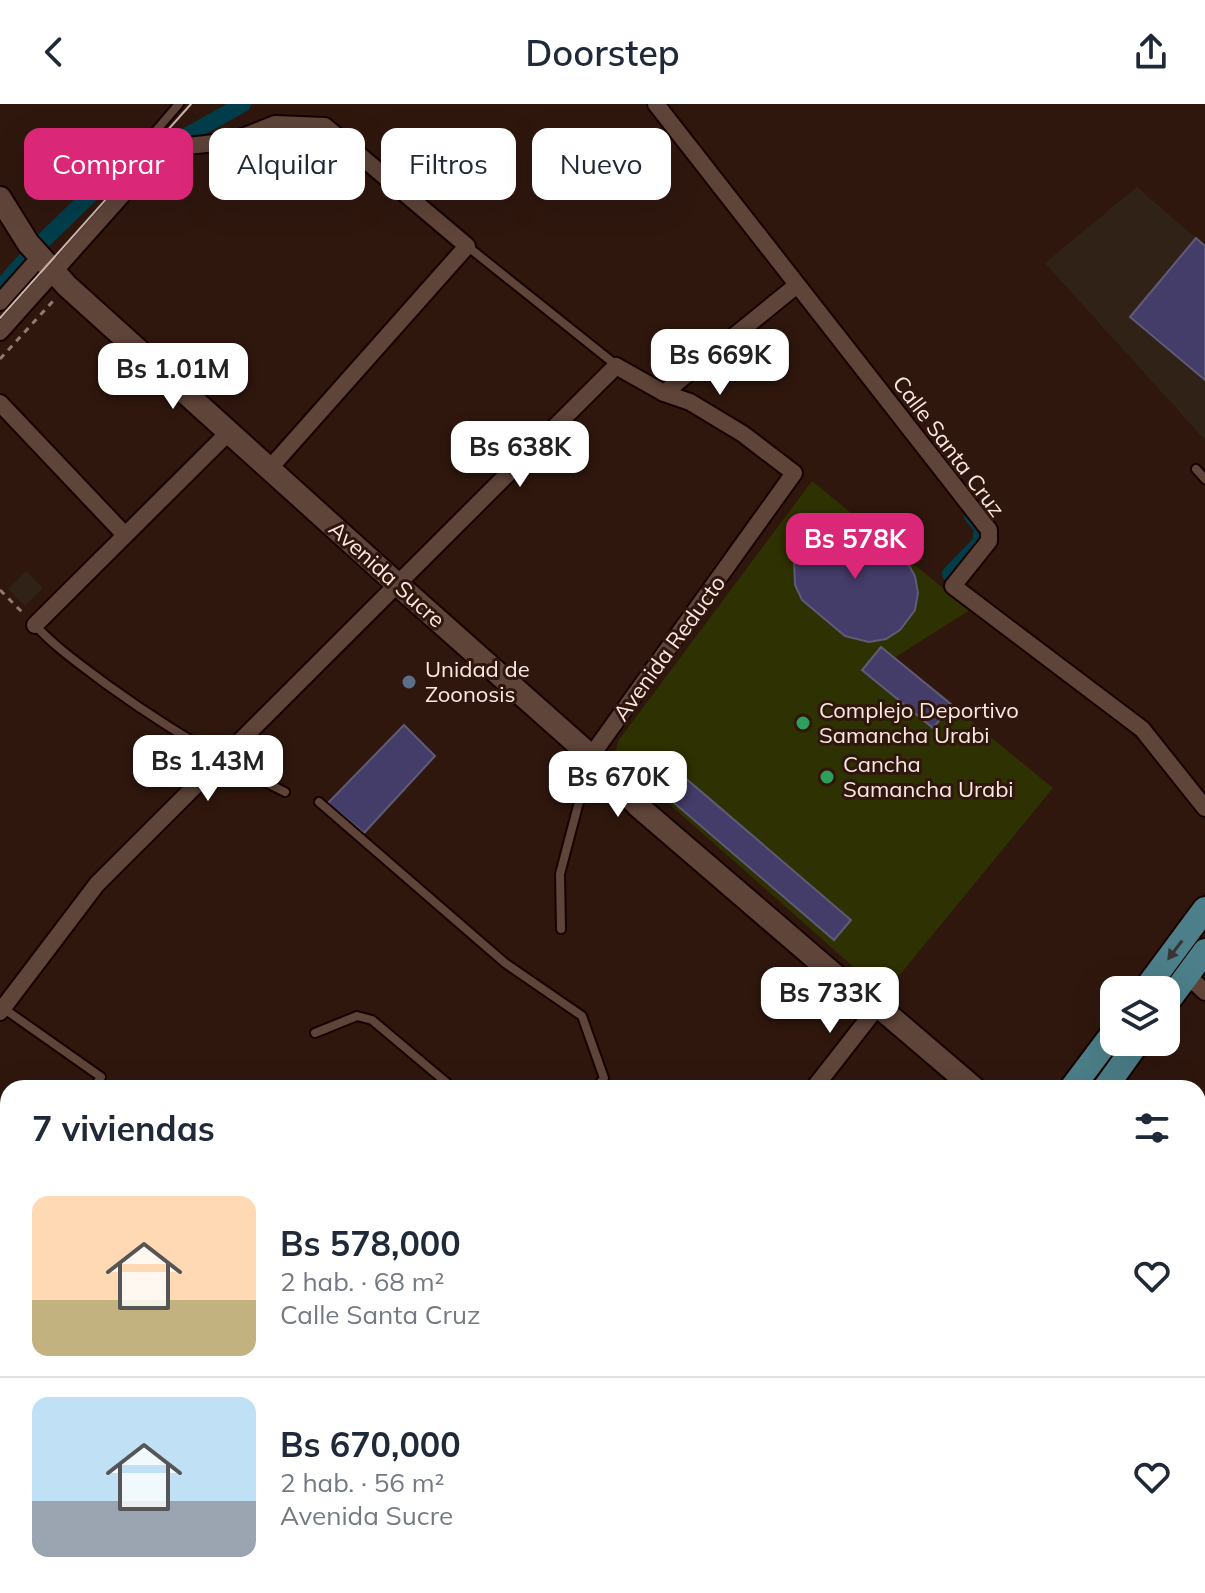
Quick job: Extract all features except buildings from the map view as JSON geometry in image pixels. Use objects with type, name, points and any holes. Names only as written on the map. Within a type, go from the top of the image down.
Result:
[{"type":"main road","points":[[1155,976],[1205,909]]},
{"type":"main road","points":[[1180,985],[1205,951]]},
{"type":"main road","points":[[1078,1080],[1100,1051]]},
{"type":"main road","points":[[1111,1080],[1128,1056]]},
{"type":"street","name":"Calle Santa Cruz","points":[[656,104],[989,530],[989,541],[953,586],[1142,729],[1205,808]]},
{"type":"street","points":[[0,332],[141,174],[160,157],[179,147],[232,141],[275,124],[325,126],[467,246],[270,468]]},
{"type":"street","name":"Avenida Sucre","points":[[0,198],[54,272],[591,756],[638,806],[851,989],[878,1006],[965,1080]]},
{"type":"street","points":[[0,302],[54,272]]},
{"type":"street","points":[[1,1009],[97,884],[616,366],[664,393],[797,285]]},
{"type":"street","name":"Avenida Reducto","points":[[591,756],[794,473],[743,434],[690,402],[664,393]]},
{"type":"street","points":[[0,403],[125,535]]},
{"type":"street","points":[[35,625],[230,431]]},
{"type":"street","points":[[1187,975],[1205,992]]},
{"type":"street","points":[[820,1080],[878,1006]]},
{"type":"lane","points":[[158,128],[179,104]]},
{"type":"lane","points":[[467,246],[616,366]]},
{"type":"lane","points":[[1196,469],[1205,479]]},
{"type":"lane","points":[[35,625],[53,645],[131,702],[222,761],[285,792]]},
{"type":"lane","name":"Avenida Reducto","points":[[561,929],[560,874],[591,756]]},
{"type":"lane","points":[[319,802],[505,963],[582,1016],[602,1080]]},
{"type":"lane","points":[[1,1009],[101,1077],[99,1080]]},
{"type":"lane","points":[[315,1033],[357,1016],[372,1020],[443,1080]]},
{"type":"path","points":[[0,359],[54,272]]},
{"type":"path","points":[[0,590],[35,625]]},
{"type":"shaded area","points":[[1137,187],[1205,246],[1205,440],[1045,263]]},
{"type":"shaded area","points":[[26,571],[43,588],[25,606],[8,589]]},
{"type":"green space","name":"Complejo Deportivo Samancha Urabi","points":[[812,481],[970,610],[894,658],[1053,788],[884,994],[615,756],[618,741]]},
{"type":"waterway","points":[[193,132],[243,104]]},
{"type":"waterway","points":[[44,240],[85,200]]},
{"type":"waterway","points":[[0,288],[27,258]]},
{"type":"waterway","points":[[950,574],[980,543],[982,527],[972,516]]},
{"type":"tram line","points":[[0,318],[191,104]]},
{"type":"place","name":"Unidad de Zoonosis","points":[[409,682]]},
{"type":"place","name":"Complejo Deportivo Samancha Urabi","points":[[803,723]]},
{"type":"place","name":"Cancha Samancha Urabi","points":[[827,777]]}]
